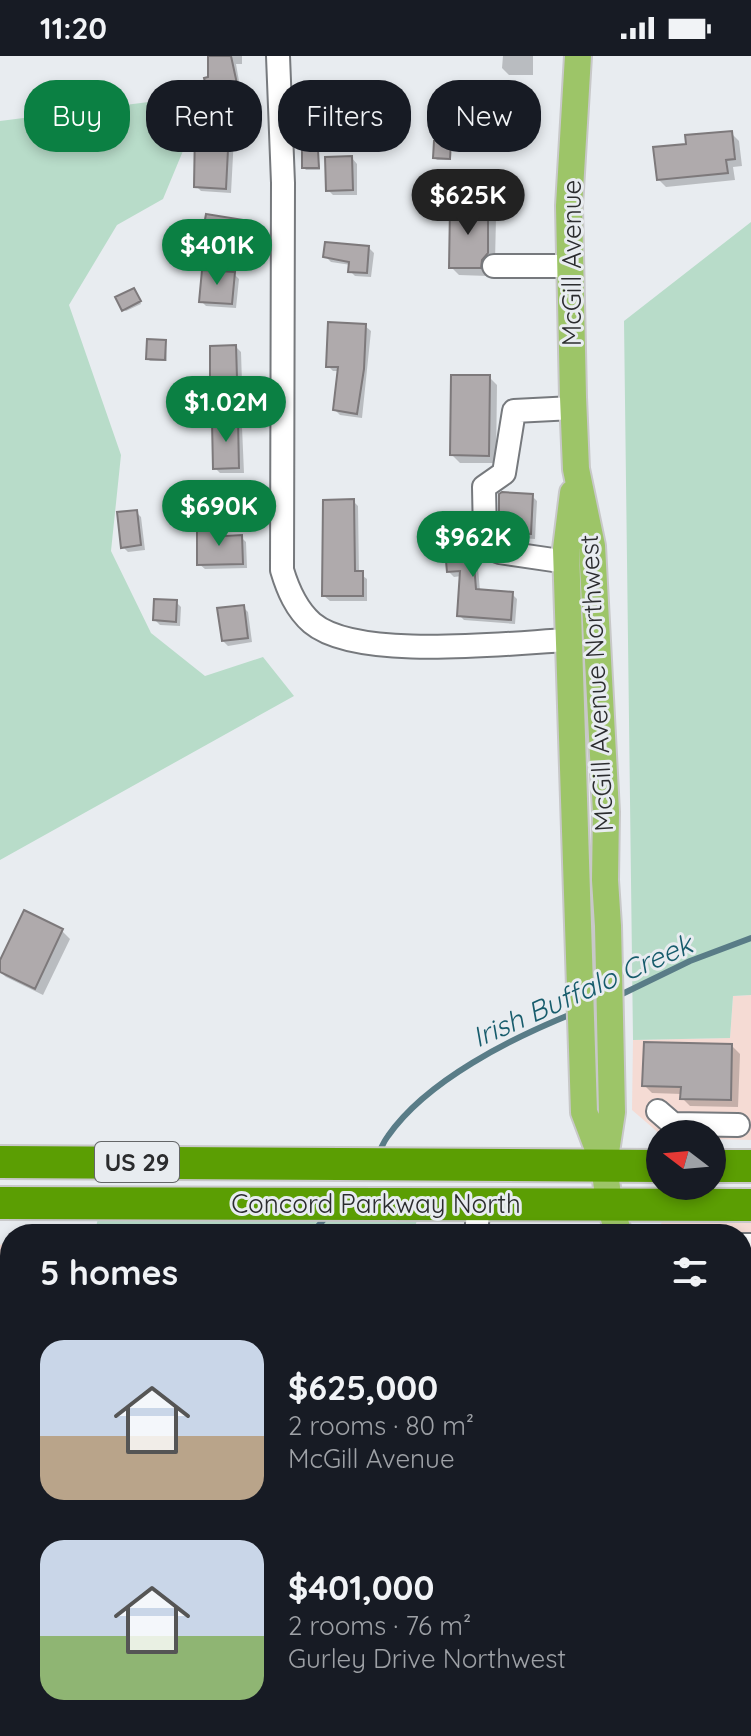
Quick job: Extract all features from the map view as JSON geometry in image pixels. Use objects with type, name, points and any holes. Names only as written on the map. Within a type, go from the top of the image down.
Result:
[{"type":"highway","name":"Concord Parkway North","points":[[0,1162],[646,1166]]},
{"type":"highway","points":[[0,1182],[108,1182],[209,1163]]},
{"type":"highway","name":"Concord Parkway North","points":[[0,1203],[418,1204],[478,1218],[606,1219],[751,1205]]},
{"type":"main road","name":"McGill Avenue","points":[[576,469],[569,206],[578,56]]},
{"type":"main road","name":"McGill Avenue Northwest","points":[[576,469],[566,549],[576,924],[584,1112],[604,1165]]},
{"type":"main road","name":"McGill Avenue Northwest","points":[[576,469],[592,546],[606,812],[612,1112],[604,1165],[606,1219]]},
{"type":"main road","points":[[568,685],[585,704],[605,880]]},
{"type":"street","points":[[278,56],[283,183],[282,570],[288,590],[305,615],[328,633],[384,645],[424,648],[568,640]]},
{"type":"street","points":[[494,266],[570,266]]},
{"type":"street","points":[[567,562],[499,552],[485,536],[484,487],[504,473],[514,411],[573,408]]},
{"type":"street","points":[[658,1111],[673,1124],[745,1123],[734,1166]]},
{"type":"shaded area","points":[[751,995],[751,1140],[726,1139],[726,1120],[646,1122],[632,1110],[633,1040],[730,1038],[733,996]]},
{"type":"shaded area","points":[[663,1221],[751,1222],[751,1224],[661,1224]]},
{"type":"green space","points":[[146,102],[146,152],[183,152],[163,199],[117,225],[69,305],[121,455],[111,551],[151,633],[205,676],[263,657],[294,696],[0,860],[0,121],[24,118],[24,152],[130,152],[130,104]]},
{"type":"green space","points":[[751,222],[751,995],[733,996],[730,1038],[633,1040],[624,321]]},
{"type":"green space","points":[[98,1219],[417,1220],[416,1224],[97,1224]]},
{"type":"building","points":[[208,56],[231,56],[236,80],[204,80],[208,77]]},
{"type":"building","points":[[732,131],[735,159],[726,160],[728,173],[657,180],[653,147],[686,144],[685,135]]},
{"type":"building","points":[[195,152],[228,152],[226,189],[194,187]]},
{"type":"building","points":[[302,152],[318,152],[319,168],[302,168]]},
{"type":"building","points":[[433,152],[450,152],[450,159],[433,158]]},
{"type":"building","points":[[352,156],[353,190],[326,191],[325,157]]},
{"type":"building","points":[[450,208],[488,208],[488,253],[482,260],[481,268],[449,268]]},
{"type":"building","points":[[206,214],[250,221],[246,244],[202,236]]},
{"type":"building","points":[[325,242],[369,246],[367,273],[348,272],[349,262],[323,257]]},
{"type":"building","points":[[202,270],[235,272],[232,304],[199,302]]},
{"type":"building","points":[[134,288],[141,301],[122,311],[115,297]]},
{"type":"building","points":[[328,322],[366,324],[364,369],[357,414],[333,410],[338,367],[326,367]]},
{"type":"building","points":[[147,339],[166,340],[165,360],[146,359]]},
{"type":"building","points":[[236,345],[237,378],[210,379],[210,346]]},
{"type":"building","points":[[451,375],[490,375],[489,456],[450,455]]},
{"type":"building","points":[[238,420],[239,468],[213,469],[212,421]]},
{"type":"building","points":[[499,494],[533,494],[531,534],[499,531]]},
{"type":"building","points":[[354,499],[355,571],[363,571],[363,596],[322,596],[323,500]]},
{"type":"building","points":[[178,506],[199,506],[200,527],[179,528]]},
{"type":"building","points":[[137,510],[141,545],[121,548],[117,512]]},
{"type":"building","points":[[471,526],[476,589],[513,592],[511,620],[457,616],[460,571],[447,572],[443,528]]},
{"type":"building","points":[[225,528],[225,536],[242,535],[243,564],[197,565],[197,529]]},
{"type":"building","points":[[154,599],[177,600],[176,622],[153,620]]},
{"type":"building","points":[[244,605],[248,638],[222,641],[217,608]]},
{"type":"building","points":[[24,910],[63,929],[35,989],[0,972],[0,960]]},
{"type":"building","points":[[644,1042],[732,1044],[731,1100],[680,1099],[681,1087],[642,1086]]},
{"type":"waterway","name":"Irish Buffalo Creek","points":[[618,996],[690,961],[751,938]]},
{"type":"waterway","name":"Irish Buffalo Creek","points":[[379,1152],[405,1116],[448,1079],[498,1048],[574,1013]]},
{"type":"waterway","name":"Irish Buffalo Creek","points":[[320,1224],[327,1216]]}]
